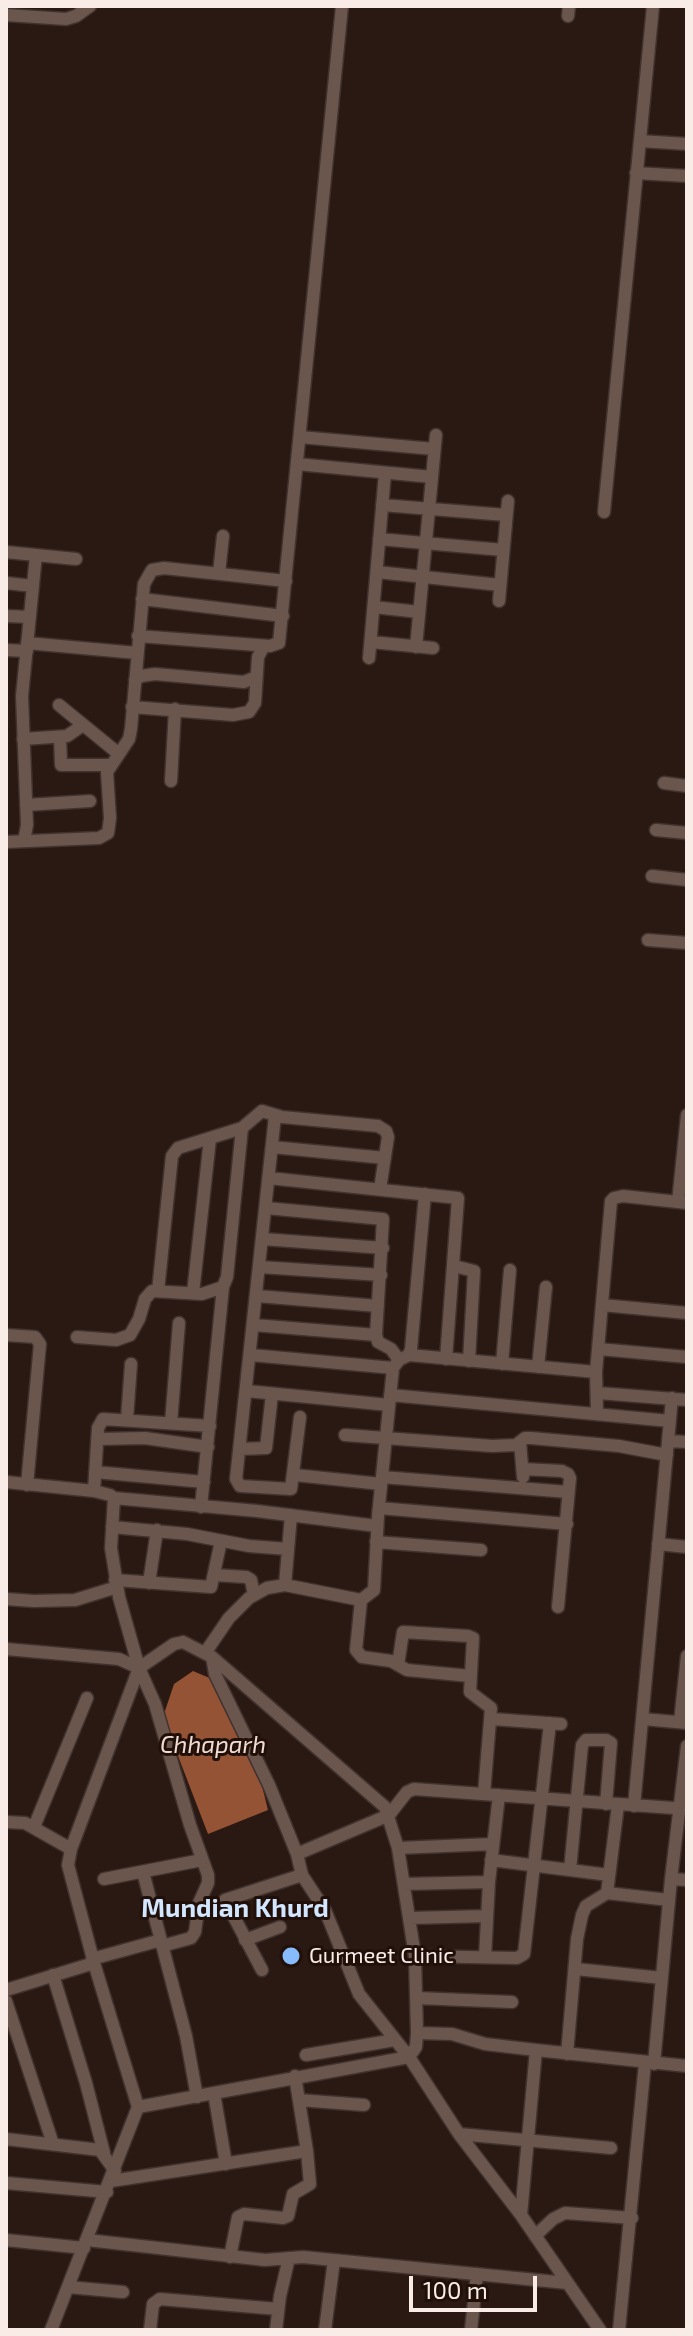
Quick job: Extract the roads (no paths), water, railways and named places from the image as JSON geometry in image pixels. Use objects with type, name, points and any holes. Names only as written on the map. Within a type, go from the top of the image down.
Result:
[{"type":"street","points":[[6,15],[30,11],[69,12],[90,6]]},
{"type":"street","points":[[138,636],[264,646],[279,643],[342,6]]},
{"type":"street","points":[[604,512],[653,6]]},
{"type":"street","points":[[640,141],[687,144]]},
{"type":"street","points":[[636,173],[687,176]]},
{"type":"street","points":[[416,647],[436,435]]},
{"type":"street","points":[[300,437],[434,449]]},
{"type":"street","points":[[297,464],[432,477]]},
{"type":"street","points":[[369,658],[385,473]]},
{"type":"street","points":[[499,601],[508,501]]},
{"type":"street","points":[[382,505],[506,515]]},
{"type":"street","points":[[219,573],[223,536]]},
{"type":"street","points":[[379,539],[503,550]]},
{"type":"street","points":[[6,552],[76,559]]},
{"type":"street","points":[[24,841],[27,832],[22,696],[36,555]]},
{"type":"street","points":[[6,842],[104,837],[110,828],[106,779],[110,765],[129,739],[146,575],[157,568],[286,581]]},
{"type":"street","points":[[377,572],[500,585]]},
{"type":"street","points":[[6,583],[33,586]]},
{"type":"street","points":[[142,599],[283,616]]},
{"type":"street","points":[[374,607],[419,612]]},
{"type":"street","points":[[6,616],[30,617]]},
{"type":"street","points":[[371,642],[433,648]]},
{"type":"street","points":[[132,707],[233,715],[249,712],[255,703],[258,657],[264,646]]},
{"type":"street","points":[[6,650],[27,647],[137,653]]},
{"type":"street","points":[[135,680],[155,674],[244,682],[256,677]]},
{"type":"street","points":[[59,705],[119,754]]},
{"type":"street","points":[[171,781],[175,709]]},
{"type":"street","points":[[23,739],[67,736],[83,725]]},
{"type":"street","points":[[60,737],[61,765],[110,765]]},
{"type":"street","points":[[664,783],[687,786]]},
{"type":"street","points":[[26,805],[90,801]]},
{"type":"street","points":[[656,830],[687,833]]},
{"type":"street","points":[[652,876],[687,880]]},
{"type":"street","points":[[648,940],[687,943]]},
{"type":"street","points":[[158,1291],[172,1156],[178,1148],[242,1128],[262,1111],[275,1116],[383,1128],[388,1137],[380,1189]]},
{"type":"street","points":[[597,1413],[596,1372],[610,1207],[614,1198],[623,1196],[682,1202],[687,1115]]},
{"type":"street","points":[[275,1116],[240,1449],[237,1483],[240,1486],[291,1489],[300,1417]]},
{"type":"street","points":[[201,1507],[242,1128]]},
{"type":"street","points":[[193,1293],[210,1139]]},
{"type":"street","points":[[272,1147],[385,1158]]},
{"type":"street","points":[[269,1178],[456,1197],[459,1200],[446,1359]]},
{"type":"street","points":[[425,1194],[400,1361],[390,1400],[374,1590],[361,1600],[356,1650],[358,1655],[385,1660],[407,1670],[470,1676]]},
{"type":"street","points":[[266,1208],[381,1218],[384,1221],[376,1335],[378,1342],[391,1349],[400,1361]]},
{"type":"street","points":[[263,1239],[383,1248]]},
{"type":"street","points":[[454,1266],[472,1269],[475,1275],[469,1361]]},
{"type":"street","points":[[260,1267],[381,1275]]},
{"type":"street","points":[[502,1364],[510,1270]]},
{"type":"street","points":[[77,1337],[116,1340],[130,1335],[147,1294],[158,1291],[209,1293],[223,1287]]},
{"type":"street","points":[[538,1367],[546,1287]]},
{"type":"street","points":[[257,1296],[378,1306]]},
{"type":"street","points":[[602,1305],[687,1313]]},
{"type":"street","points":[[171,1423],[179,1323]]},
{"type":"street","points":[[254,1325],[376,1335]]},
{"type":"street","points":[[6,1335],[35,1337],[40,1344],[27,1485]]},
{"type":"street","points":[[599,1349],[687,1357]]},
{"type":"street","points":[[251,1355],[400,1361],[446,1359],[596,1372]]},
{"type":"street","points":[[127,1419],[131,1364]]},
{"type":"street","points":[[247,1391],[597,1413],[670,1421]]},
{"type":"street","points":[[598,1393],[687,1400]]},
{"type":"street","points":[[240,1449],[266,1448],[272,1394]]},
{"type":"street","points":[[634,1806],[672,1398]]},
{"type":"street","points":[[94,1491],[98,1428],[103,1419],[210,1426]]},
{"type":"street","points":[[345,1435],[492,1446],[511,1446],[531,1438],[619,1446],[667,1455]]},
{"type":"street","points":[[99,1439],[145,1438],[208,1447]]},
{"type":"street","points":[[669,1441],[687,1442]]},
{"type":"street","points":[[520,1442],[523,1489]]},
{"type":"street","points":[[523,1469],[568,1474],[567,1524],[558,1607]]},
{"type":"street","points":[[95,1472],[204,1482]]},
{"type":"street","points":[[295,1475],[568,1492]]},
{"type":"street","points":[[6,1482],[94,1491],[114,1498],[377,1526]]},
{"type":"street","points":[[268,1512],[271,1489]]},
{"type":"street","points":[[6,1990],[93,1961],[191,1938],[195,1932],[199,1903],[208,1883],[155,1704],[139,1668],[116,1584],[111,1548],[114,1498]]},
{"type":"street","points":[[379,1508],[567,1524]]},
{"type":"street","points":[[285,1585],[291,1515]]},
{"type":"street","points":[[112,1527],[157,1530],[249,1546],[288,1549]]},
{"type":"street","points":[[149,1583],[157,1530]]},
{"type":"street","points":[[6,1599],[75,1600],[116,1584],[149,1583],[206,1589],[214,1583],[221,1541]]},
{"type":"street","points":[[376,1542],[481,1550]]},
{"type":"street","points":[[658,1544],[687,1547]]},
{"type":"street","points":[[215,1575],[246,1577],[251,1580],[254,1595]]},
{"type":"street","points":[[361,1600],[285,1585],[267,1588],[254,1595],[229,1618],[208,1655],[269,1785],[297,1854],[302,1875],[325,1910],[359,1994],[409,2057],[459,2134],[521,2215],[600,2330]]},
{"type":"street","points":[[398,1665],[403,1632],[473,1638],[470,1692],[491,1708],[492,1719],[484,1794]]},
{"type":"street","points":[[51,2330],[138,2107],[71,1883],[68,1865],[71,1849],[139,1668],[174,1644],[183,1642],[208,1655],[380,1802],[389,1815],[398,1848],[415,1956],[416,2047],[409,2057],[138,2107]]},
{"type":"street","points":[[6,1649],[119,1659],[139,1668]]},
{"type":"street","points":[[643,1719],[684,1722],[687,1656]]},
{"type":"street","points":[[34,1827],[87,1698]]},
{"type":"street","points":[[415,1956],[517,1958],[524,1954],[540,1799],[556,1723],[492,1719]]},
{"type":"street","points":[[570,1870],[582,1745],[590,1740],[606,1740],[611,1743],[612,1804],[607,1893]]},
{"type":"street","points":[[619,2330],[671,1879],[680,1852],[687,1746]]},
{"type":"street","points":[[297,1854],[389,1815],[410,1790],[683,1809]]},
{"type":"street","points":[[485,1957],[489,1882],[499,1795]]},
{"type":"street","points":[[6,1822],[17,1821],[34,1827],[71,1849]]},
{"type":"street","points":[[398,1848],[493,1844]]},
{"type":"street","points":[[104,1879],[202,1860]]},
{"type":"street","points":[[491,1860],[609,1875]]},
{"type":"street","points":[[143,1872],[186,2036],[197,2097]]},
{"type":"street","points":[[262,1970],[225,1900],[302,1875]]},
{"type":"street","points":[[671,1879],[687,1880]]},
{"type":"street","points":[[404,1884],[489,1882]]},
{"type":"street","points":[[567,2054],[577,1934],[583,1910],[607,1893],[669,1900]]},
{"type":"street","points":[[410,1918],[487,1916]]},
{"type":"street","points":[[245,1940],[280,1927]]},
{"type":"street","points":[[576,1969],[662,1978]]},
{"type":"street","points":[[53,1975],[86,2083],[111,2181]]},
{"type":"street","points":[[417,1998],[512,2002]]},
{"type":"street","points":[[6,2001],[12,2042],[53,2144]]},
{"type":"street","points":[[417,2033],[452,2034],[485,2044],[687,2066]]},
{"type":"street","points":[[306,2055],[395,2040]]},
{"type":"street","points":[[521,2215],[536,2050]]},
{"type":"street","points":[[230,2257],[238,2217],[244,2214],[288,2216],[293,2194],[310,2184],[295,2076]]},
{"type":"street","points":[[214,2093],[226,2164]]},
{"type":"street","points":[[299,2100],[364,2105]]},
{"type":"street","points":[[459,2134],[611,2148]]},
{"type":"street","points":[[6,2139],[93,2149],[104,2153]]},
{"type":"street","points":[[6,2183],[111,2181],[307,2151]]},
{"type":"street","points":[[535,2236],[553,2219],[565,2213],[632,2218]]},
{"type":"street","points":[[6,2240],[265,2260],[334,2260],[567,2283]]},
{"type":"street","points":[[276,2330],[289,2258]]},
{"type":"street","points":[[325,2330],[334,2260]]},
{"type":"street","points":[[471,2330],[477,2274]]},
{"type":"street","points":[[68,2287],[123,2292]]},
{"type":"street","points":[[150,2330],[153,2304],[160,2299],[278,2309]]},
{"type":"water","name":"Chhaparh","points":[[193,1671],[219,1682],[249,1734],[268,1810],[208,1834],[163,1717],[174,1684]]},
{"type":"place","name":"Gurmeet Clinic","points":[[291,1956]]},
{"type":"district","name":"Mundian Khurd","points":[[235,1908]]}]
